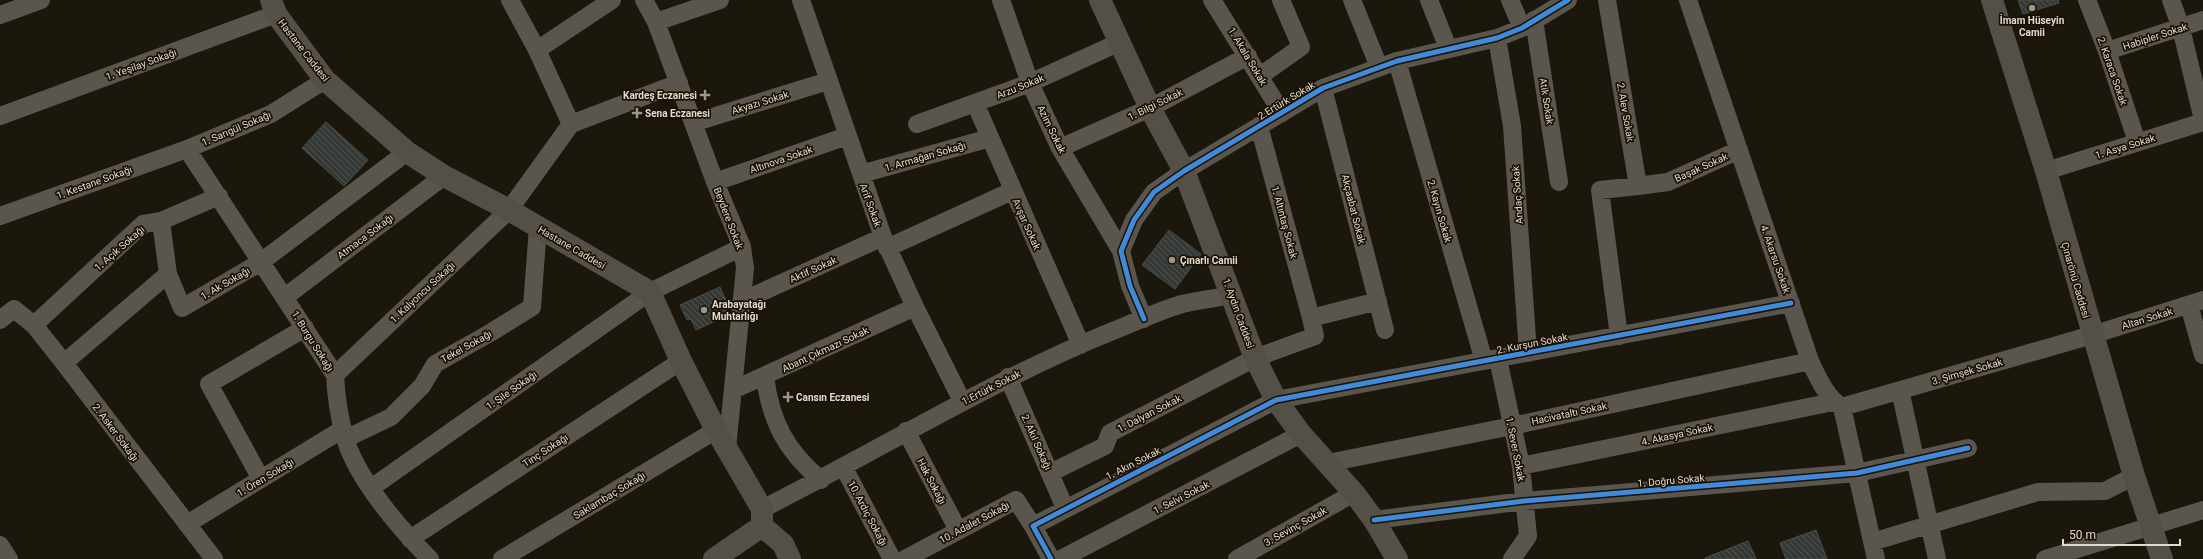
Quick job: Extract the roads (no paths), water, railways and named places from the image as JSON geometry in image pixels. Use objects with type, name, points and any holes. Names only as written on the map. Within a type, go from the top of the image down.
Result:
[{"type":"main road","name":"1. Aydın Caddesi","points":[[1100,0],[1150,108],[1184,170],[1255,358],[1276,400],[1301,434],[1354,493],[1374,520],[1397,559]]},
{"type":"main road","name":"Çınarönü Caddesi","points":[[1992,0],[2046,171],[2092,335],[2134,476],[2162,559]]},
{"type":"main road","name":"Hastane Caddesi","points":[[273,7],[325,80],[407,152],[444,176],[509,210],[650,292]]},
{"type":"main road","points":[[650,292],[681,361],[762,517],[783,544],[790,559]]},
{"type":"main road","points":[[714,559],[762,517]]},
{"type":"street","points":[[0,15],[41,0]]},
{"type":"street","points":[[510,0],[537,50],[570,124],[679,83]]},
{"type":"street","points":[[537,50],[612,0]]},
{"type":"street","name":"Beydere Sokak","points":[[644,0],[656,22],[715,182],[742,247],[745,268],[734,389],[722,439]]},
{"type":"street","points":[[656,22],[693,4],[720,0]]},
{"type":"street","name":"Arif Sokak","points":[[801,0],[860,174],[885,242],[915,307],[962,401]]},
{"type":"street","name":"Azim Sokak","points":[[1000,0],[1030,83],[1060,148],[1121,251]]},
{"type":"street","name":"1. Akala Sokak","points":[[1212,0],[1282,113]]},
{"type":"street","points":[[1260,76],[1301,47],[1281,0]]},
{"type":"street","points":[[1352,0],[1379,67]]},
{"type":"street","points":[[1429,0],[1448,48]]},
{"type":"street","name":"Atik Sokak","points":[[1510,0],[1528,24],[1559,182]]},
{"type":"street","name":"2.Ertürk Sokak","points":[[1121,251],[1134,220],[1154,192],[1184,170],[1323,88],[1397,61],[1448,48],[1497,38],[1528,24],[1568,0]]},
{"type":"street","name":"2. Alev Sokak","points":[[1607,0],[1638,186]]},
{"type":"street","name":"4. Akarsu Sokak","points":[[1688,0],[1810,361],[1819,381],[1838,404],[1858,473],[1874,551]]},
{"type":"street","name":"2. Karaca Sokak","points":[[2087,0],[2107,51],[2137,142]]},
{"type":"street","points":[[2171,0],[2181,28],[2203,121]]},
{"type":"street","name":"1. Yeşilay Sokağı","points":[[4,115],[273,7]]},
{"type":"street","name":"Habipler Sokak","points":[[2107,51],[2203,20]]},
{"type":"street","name":"Andaç Sokak","points":[[1497,38],[1512,126],[1528,353]]},
{"type":"street","name":"Arzu Sokak","points":[[917,124],[1030,83],[1120,42]]},
{"type":"street","name":"1. Bilgi Sokak","points":[[1060,148],[1150,108],[1248,56]]},
{"type":"street","name":"2. Kayın Sokak","points":[[1397,61],[1491,360]]},
{"type":"street","name":"1. Sarıgül Sokağı","points":[[187,149],[271,114],[325,80]]},
{"type":"street","name":"Akyazı Sokak","points":[[693,124],[828,81]]},
{"type":"street","name":"Akçaabat Sokak","points":[[1323,88],[1385,330]]},
{"type":"street","name":"Avşar Sokak","points":[[975,103],[1012,191],[1081,345]]},
{"type":"street","name":"1. Asya Sokak","points":[[2046,171],[2203,121]]},
{"type":"street","name":"1. Kalyoncu Sokağı","points":[[335,374],[509,210],[570,124]]},
{"type":"street","name":"1. Altıntaş Sokak","points":[[1255,358],[1315,336],[1259,126]]},
{"type":"street","name":"Altınova Sokak","points":[[715,182],[847,136]]},
{"type":"street","name":"1. Armağan Sokağı","points":[[860,174],[990,138]]},
{"type":"street","name":"1. Burgu Sokağı","points":[[187,149],[335,374],[337,402],[344,434],[371,488],[410,539],[430,559]]},
{"type":"street","name":"1. Kestane Sokağı","points":[[0,216],[187,149]]},
{"type":"street","name":"Başak Sokak","points":[[1638,186],[1668,182],[1739,150]]},
{"type":"street","name":"1. Ak Sokağı","points":[[168,274],[182,308],[261,262],[407,152]]},
{"type":"street","name":"Atmaca Sokağı","points":[[285,297],[444,176]]},
{"type":"street","points":[[1619,336],[1600,190],[1638,186]]},
{"type":"street","name":"Aktif Sokak","points":[[742,301],[1012,191]]},
{"type":"street","name":"1. Açık Sokağı","points":[[34,325],[143,224],[161,221],[219,196]]},
{"type":"street","points":[[64,363],[168,274],[161,221]]},
{"type":"street","name":"Tekel Sokağı","points":[[344,434],[392,417],[422,386],[435,364],[532,307],[538,227]]},
{"type":"street","name":"1. Şile Sokağı","points":[[371,488],[650,292],[742,247]]},
{"type":"street","points":[[1121,251],[1130,286],[1144,319]]},
{"type":"street","name":"1.Ertürk Sokak","points":[[762,517],[820,480],[1008,377],[1081,345],[1183,304],[1232,295]]},
{"type":"street","points":[[1311,318],[1378,301]]},
{"type":"street","name":"2. Kurşun Sokak","points":[[1276,400],[1791,303]]},
{"type":"street","points":[[2196,303],[2203,355]]},
{"type":"street","name":"Altan Sokak","points":[[2092,335],[2196,303]]},
{"type":"street","name":"Abant Çıkmazı Sokak","points":[[734,389],[765,377],[915,307]]},
{"type":"street","points":[[0,320],[7,308]]},
{"type":"street","name":"2. Asker Sokağı","points":[[7,308],[34,325],[214,559]]},
{"type":"street","points":[[261,479],[209,384],[305,328]]},
{"type":"street","name":"3. Şimşek Sokak","points":[[1838,404],[1900,390],[2092,335]]},
{"type":"street","name":"1. Dalyan Sokak","points":[[1050,473],[1105,446],[1110,433],[1255,358]]},
{"type":"street","name":"1. Sever Sokak","points":[[1491,360],[1512,426],[1521,466],[1528,536],[1512,559]]},
{"type":"street","name":"Tinç Sokağı","points":[[410,539],[681,361]]},
{"type":"street","name":"Hacivataltı Sokak","points":[[1328,464],[1512,426],[1810,361]]},
{"type":"street","points":[[765,377],[771,412],[779,431],[795,455],[820,480]]},
{"type":"street","name":"2. Akıl Sokağı","points":[[1008,377],[1065,508]]},
{"type":"street","points":[[1900,390],[1937,559]]},
{"type":"street","name":"1. Akın Sokak","points":[[1033,526],[1065,508],[1276,400]]},
{"type":"street","name":"4. Akasya Sokak","points":[[1521,466],[1838,404]]},
{"type":"street","name":"Hak Sokağı","points":[[906,432],[958,530]]},
{"type":"street","name":"1. Ören Sokağı","points":[[187,524],[261,479],[344,434]]},
{"type":"street","name":"1. Selvi Sokak","points":[[1061,559],[1301,434]]},
{"type":"street","name":"Saklambaç Sokağı","points":[[502,559],[722,439]]},
{"type":"street","name":"1. Doğru Sokak","points":[[1374,520],[1524,501],[1858,473],[1968,448]]},
{"type":"street","name":"10. Ardıç Sokağı","points":[[844,468],[892,559]]},
{"type":"street","points":[[1874,551],[1929,525],[2038,492],[2105,491],[2134,476]]},
{"type":"street","name":"3. Sevinç Sokak","points":[[1237,559],[1354,493]]},
{"type":"street","name":"10. Adalet Sokağı","points":[[905,559],[1016,500],[1033,526]]},
{"type":"street","points":[[2044,559],[2203,510]]},
{"type":"street","points":[[1033,526],[1051,559]]},
{"type":"street","points":[[0,545],[9,559]]},
{"type":"place","name":"İmam Hüseyin Camii","points":[[2032,8]]},
{"type":"place","name":"Kardeş Eczanesi","points":[[705,95]]},
{"type":"place","name":"Sena Eczanesi","points":[[637,113]]},
{"type":"place","name":"Çınarlı Camii","points":[[1172,260]]},
{"type":"place","name":"Arabayatağı Muhtarlığı","points":[[704,310]]},
{"type":"place","name":"Cansın Eczanesi","points":[[788,397]]}]
